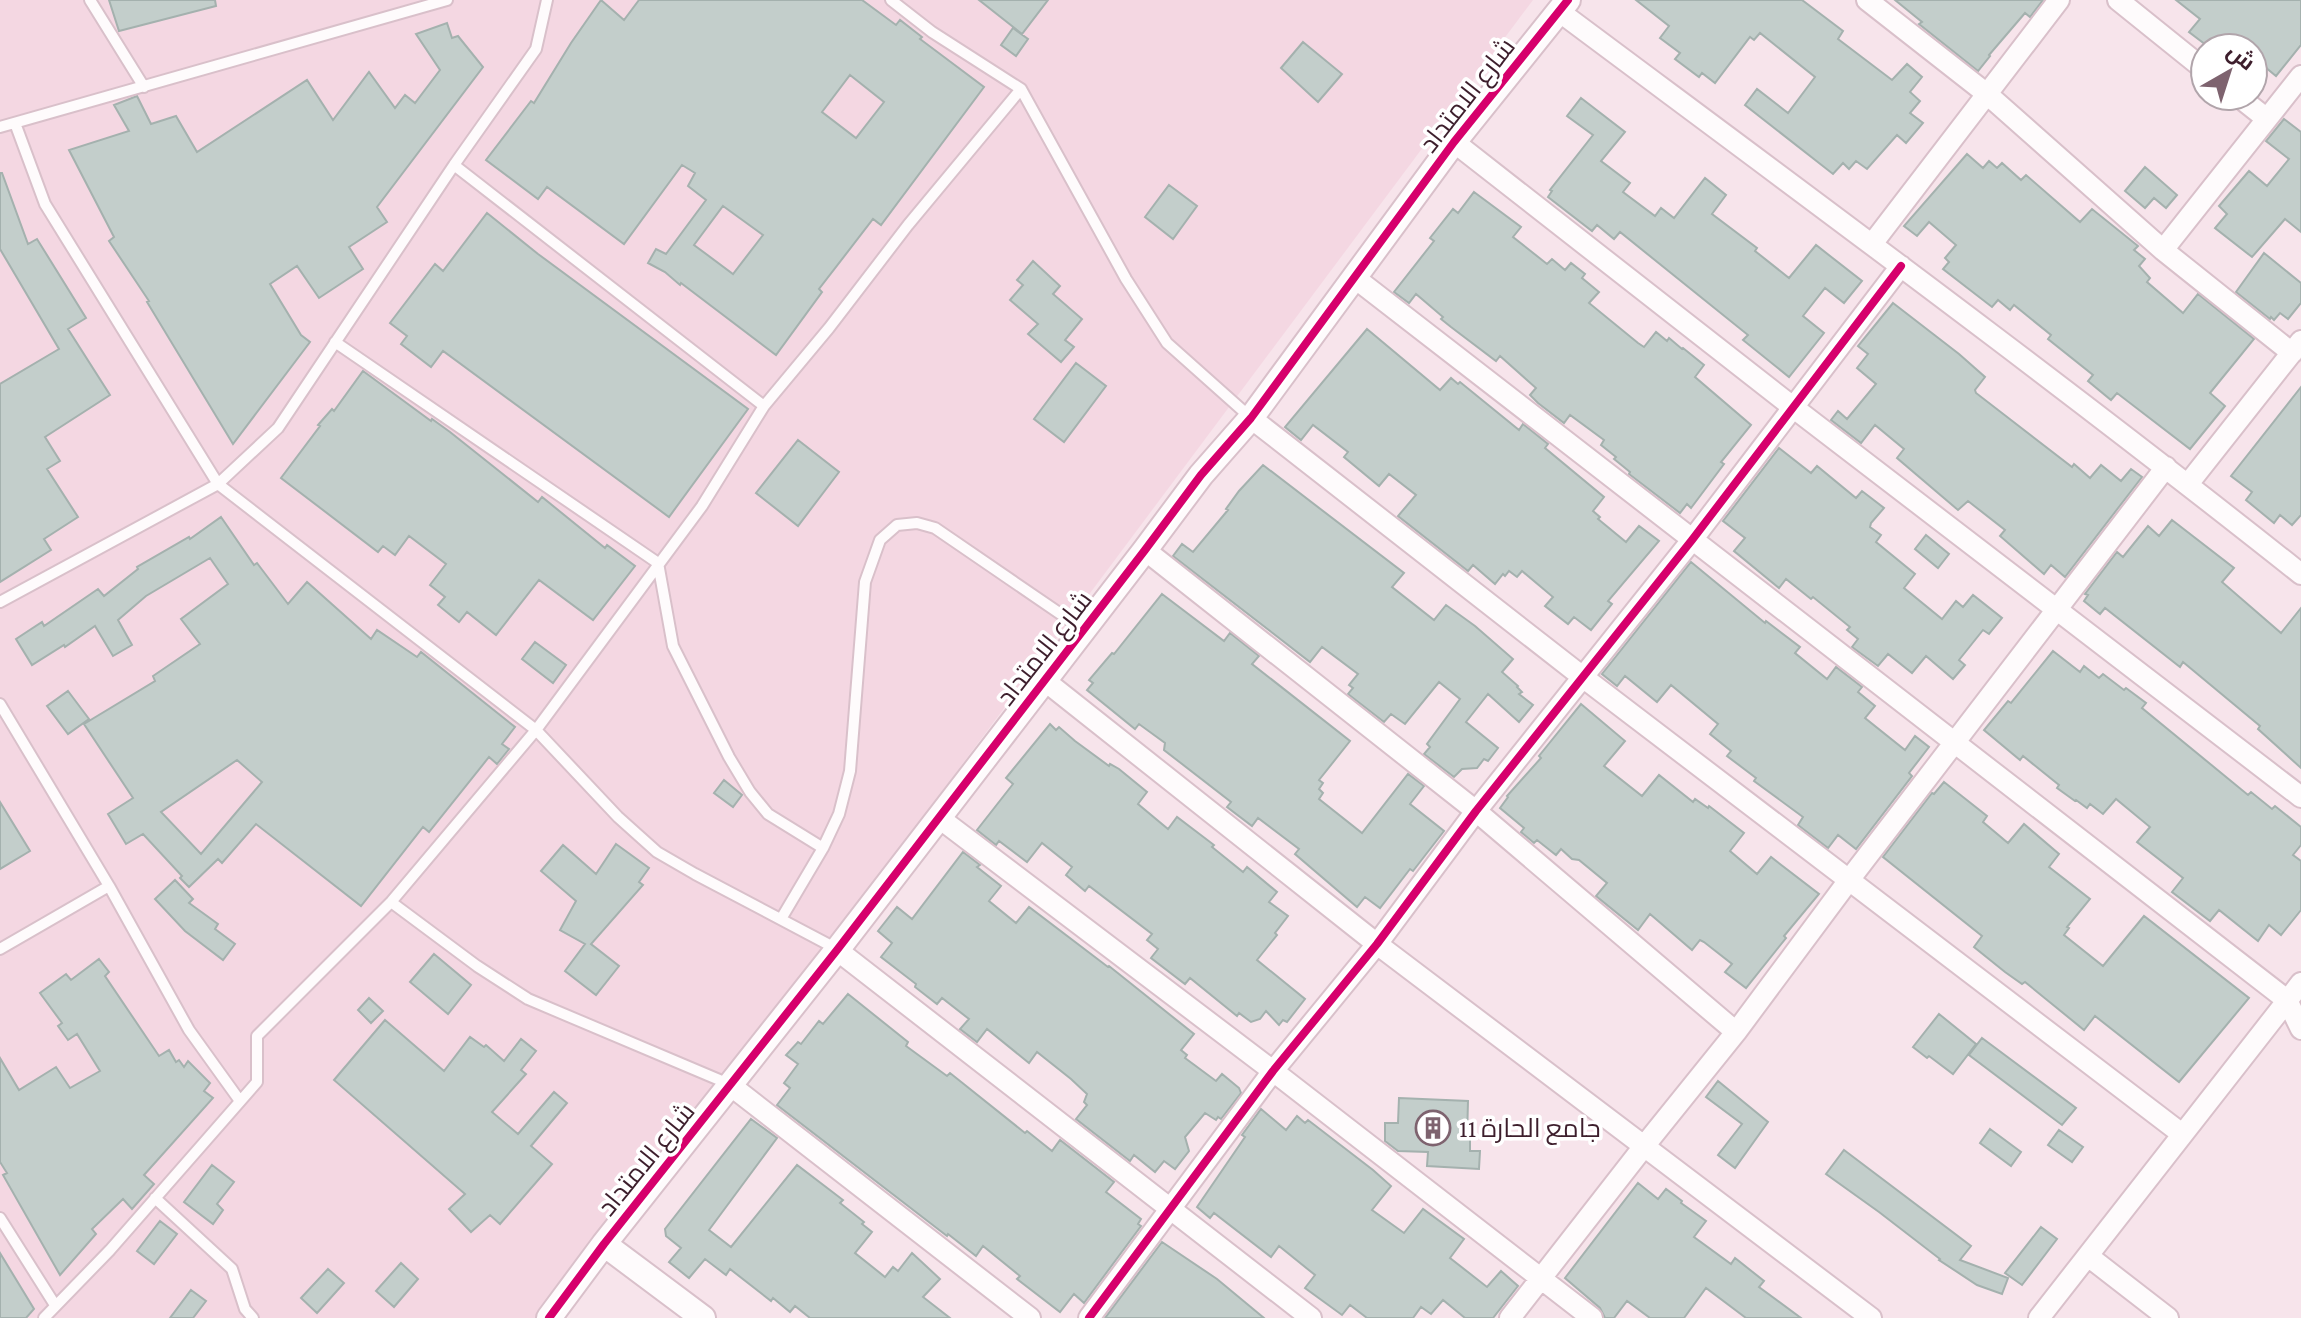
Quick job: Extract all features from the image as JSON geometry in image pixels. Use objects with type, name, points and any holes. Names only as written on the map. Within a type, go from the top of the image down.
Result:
[{"type":"street","points":[[1867,0],[1987,94],[2163,250],[2296,347],[2188,484]]},
{"type":"street","points":[[1872,244],[2059,0]]},
{"type":"street","points":[[2118,0],[2189,57]]},
{"type":"street","points":[[1560,6],[2166,467],[2301,574]]},
{"type":"street","name":"شارع الامتداد","points":[[549,1318],[837,950],[1201,475],[1251,418],[1454,142],[1560,6]]},
{"type":"street","points":[[2163,250],[2301,76]]},
{"type":"street","points":[[2258,112],[2267,119]]},
{"type":"street","points":[[1454,142],[1794,408],[2301,797]]},
{"type":"street","points":[[1089,1318],[1273,1071],[1377,944],[1476,811],[1692,540],[1901,266]]},
{"type":"street","points":[[1355,278],[2287,1000],[2301,1029]]},
{"type":"street","points":[[1251,418],[1584,678],[2182,1134]]},
{"type":"street","points":[[1510,1318],[1736,1032],[2166,467]]},
{"type":"street","points":[[1145,550],[1476,811],[1736,1032]]},
{"type":"street","points":[[1044,680],[1377,944],[1871,1318]]},
{"type":"street","points":[[938,817],[1592,1318]]},
{"type":"street","points":[[837,950],[1311,1318]]},
{"type":"street","points":[[2039,1318],[2301,983]]},
{"type":"street","points":[[730,1085],[1030,1318]]},
{"type":"street","points":[[604,1244],[703,1318]]},
{"type":"street","points":[[2088,1256],[2168,1318]]},
{"type":"lane","points":[[90,0],[144,87]]},
{"type":"lane","points":[[0,127],[447,0]]},
{"type":"lane","points":[[0,602],[218,484],[278,428],[454,165],[536,49],[547,0]]},
{"type":"lane","points":[[891,0],[932,32],[1021,89],[1126,279],[1167,343],[1251,418]]},
{"type":"lane","points":[[44,1318],[110,1250],[257,1082],[257,1036],[391,902],[536,730],[702,506],[764,406],[1021,89]]},
{"type":"lane","points":[[15,123],[45,204],[218,484],[536,730],[618,817],[657,852],[837,950]]},
{"type":"lane","points":[[454,165],[764,406]]},
{"type":"lane","points":[[335,342],[658,563],[673,646],[729,757],[750,792],[768,814],[823,848]]},
{"type":"lane","points":[[781,919],[823,848],[839,814],[850,771],[865,582],[880,540],[897,525],[917,523],[935,528],[1084,630]]},
{"type":"lane","points":[[0,704],[109,886],[189,1030],[240,1101]]},
{"type":"lane","points":[[0,949],[109,886]]},
{"type":"lane","points":[[391,902],[477,966],[528,999],[730,1085]]},
{"type":"lane","points":[[155,1198],[232,1269],[245,1309],[253,1318]]},
{"type":"lane","points":[[0,1218],[55,1305]]},
{"type":"shaded area","points":[[0,0],[1533,0],[604,1244],[540,1318],[0,1318]]},
{"type":"building","points":[[109,0],[215,0],[216,6],[119,31]]},
{"type":"building","points":[[601,0],[624,20],[639,0],[862,0],[896,25],[900,20],[984,87],[881,225],[873,219],[819,289],[822,292],[776,355],[681,283],[648,263],[656,249],[666,254],[706,200],[688,186],[695,173],[682,165],[624,244],[547,187],[538,199],[486,160],[531,101],[534,103]],"holes":[[[850,75],[884,102],[856,138],[822,112]],[[723,206],[763,235],[733,274],[694,245]]]},
{"type":"building","points":[[979,0],[1048,0],[1022,34]]},
{"type":"building","points":[[1636,0],[1802,0],[1843,31],[1838,39],[1892,80],[1907,64],[1922,77],[1910,92],[1920,101],[1910,113],[1923,123],[1906,143],[1897,135],[1867,169],[1856,161],[1849,169],[1843,163],[1833,174],[1745,105],[1757,89],[1788,113],[1815,77],[1760,33],[1754,40],[1750,37],[1715,83],[1702,73],[1699,77],[1675,59],[1680,53],[1660,38],[1669,26]]},
{"type":"building","points":[[1895,0],[2043,0],[2030,17],[2025,13],[1978,71],[1919,24],[1922,22]]},
{"type":"building","points":[[2176,0],[2301,0],[2301,45],[2276,76],[2269,70],[2269,32],[2189,32],[2200,19]]},
{"type":"building","points":[[447,23],[452,38],[458,36],[483,67],[377,207],[387,222],[349,247],[363,269],[319,298],[297,266],[270,284],[301,335],[310,342],[233,444],[149,301],[109,241],[114,237],[69,150],[129,131],[114,105],[137,96],[151,124],[176,116],[197,152],[307,80],[333,120],[369,72],[395,108],[405,95],[415,103],[440,70],[416,34]]},
{"type":"building","points":[[1013,28],[1028,39],[1016,56],[1001,45]]},
{"type":"building","points":[[1303,42],[1342,74],[1318,102],[1281,68]]},
{"type":"building","points":[[1581,98],[1625,132],[1601,161],[1630,183],[1623,192],[1655,216],[1661,208],[1674,218],[1705,178],[1726,195],[1712,214],[1757,248],[1755,251],[1789,278],[1816,245],[1862,281],[1844,303],[1825,288],[1803,316],[1824,333],[1789,377],[1743,340],[1748,335],[1620,232],[1614,239],[1597,225],[1592,231],[1548,197],[1550,190],[1593,135],[1567,116]]},
{"type":"building","points":[[2284,119],[2301,132],[2301,232],[2285,219],[2252,257],[2215,228],[2227,214],[2219,206],[2249,171],[2267,186],[2289,159],[2266,141]]},
{"type":"building","points":[[1967,154],[1983,168],[1989,161],[1997,168],[2002,163],[2021,180],[2026,175],[2080,222],[2092,209],[2138,246],[2134,250],[2145,259],[2139,266],[2150,278],[2147,282],[2183,313],[2198,294],[2254,339],[2210,393],[2225,406],[2190,449],[2117,393],[2111,400],[2088,381],[2093,375],[2048,339],[2051,335],[2014,305],[2010,310],[1998,300],[1992,307],[1943,269],[1949,262],[1945,258],[1956,245],[1929,222],[1917,236],[1904,226]]},
{"type":"building","points":[[2145,167],[2177,195],[2166,208],[2154,198],[2145,208],[2125,191]]},
{"type":"building","points":[[0,173],[28,244],[37,239],[86,318],[68,329],[110,395],[45,437],[60,461],[47,469],[78,517],[44,539],[51,550],[0,582],[0,384],[59,349],[0,249]]},
{"type":"building","points":[[1169,185],[1197,206],[1173,239],[1145,217]]},
{"type":"building","points":[[1474,192],[1521,227],[1513,237],[1547,264],[1552,259],[1565,270],[1571,263],[1585,274],[1582,278],[1599,292],[1589,303],[1638,343],[1644,347],[1656,332],[1667,341],[1669,338],[1704,365],[1695,377],[1751,425],[1721,462],[1724,464],[1691,508],[1687,504],[1680,513],[1629,474],[1614,459],[1616,457],[1601,445],[1604,440],[1570,415],[1564,423],[1538,403],[1530,395],[1536,388],[1500,356],[1496,361],[1451,327],[1416,294],[1409,303],[1394,292],[1434,241],[1430,238],[1453,209],[1458,213]]},
{"type":"building","points":[[487,213],[748,409],[669,517],[443,351],[431,367],[401,344],[407,336],[390,323],[435,264],[443,271]]},
{"type":"building","points":[[2264,253],[2301,283],[2301,303],[2288,319],[2280,313],[2274,320],[2270,319],[2236,292]]},
{"type":"building","points":[[1033,261],[1060,286],[1053,294],[1082,319],[1065,340],[1074,347],[1061,362],[1028,334],[1038,324],[1010,300],[1023,285],[1017,280]]},
{"type":"building","points":[[1893,303],[1985,377],[1976,393],[2072,467],[2074,464],[2090,478],[2101,465],[2121,481],[2131,469],[2142,477],[2065,577],[2051,565],[2044,574],[2000,536],[2005,530],[1968,501],[1958,510],[1897,458],[1904,449],[1875,425],[1861,443],[1831,420],[1838,411],[1847,419],[1876,384],[1857,368],[1868,354],[1858,346]]},
{"type":"building","points":[[1367,329],[1440,390],[1451,378],[1458,384],[1460,382],[1519,430],[1523,424],[1548,444],[1545,448],[1604,497],[1593,511],[1600,517],[1598,519],[1626,542],[1639,526],[1659,541],[1608,601],[1612,604],[1591,630],[1574,617],[1568,624],[1545,606],[1553,597],[1522,571],[1517,577],[1509,571],[1495,584],[1473,565],[1468,571],[1398,516],[1416,495],[1389,474],[1379,486],[1344,457],[1348,452],[1313,425],[1301,440],[1285,427]]},
{"type":"building","points":[[1076,363],[1106,386],[1064,442],[1034,419]]},
{"type":"building","points":[[363,371],[450,432],[538,502],[542,497],[605,548],[607,545],[635,566],[593,620],[539,580],[496,635],[467,612],[459,622],[438,605],[445,597],[430,585],[446,564],[409,536],[395,555],[383,546],[378,552],[281,478],[318,425],[332,409],[334,411]]},
{"type":"building","points":[[2301,387],[2301,515],[2292,525],[2280,515],[2274,523],[2246,500],[2252,492],[2231,476]]},
{"type":"building","points":[[798,440],[839,472],[798,526],[756,493]]},
{"type":"building","points":[[1779,448],[1811,473],[1817,466],[1856,498],[1862,491],[1884,508],[1870,527],[1881,535],[1876,542],[1915,574],[1904,588],[1942,619],[1956,601],[1963,607],[1973,595],[2002,618],[1989,634],[1983,630],[1959,660],[1965,665],[1953,679],[1926,656],[1912,673],[1888,654],[1878,666],[1852,647],[1858,639],[1847,630],[1850,627],[1813,597],[1811,599],[1786,579],[1779,588],[1734,551],[1745,538],[1723,521]]},
{"type":"building","points":[[1263,465],[1404,573],[1392,587],[1434,620],[1446,605],[1513,659],[1502,672],[1518,686],[1522,692],[1519,694],[1533,705],[1519,722],[1488,694],[1466,722],[1498,748],[1488,761],[1484,759],[1477,768],[1462,769],[1454,777],[1424,754],[1430,747],[1427,744],[1460,699],[1439,682],[1405,724],[1391,714],[1384,722],[1348,694],[1353,688],[1349,685],[1358,674],[1322,647],[1310,662],[1173,556],[1182,544],[1193,552],[1228,510],[1239,491]]},
{"type":"building","points":[[221,517],[254,565],[257,563],[288,604],[307,582],[371,639],[377,630],[417,657],[421,652],[515,727],[502,744],[509,749],[497,764],[489,757],[429,832],[423,827],[361,906],[256,824],[222,863],[218,859],[189,887],[143,834],[126,844],[108,814],[133,798],[84,724],[155,681],[153,676],[200,644],[181,619],[228,584],[210,558],[146,596],[118,620],[132,645],[113,656],[95,626],[32,665],[16,639],[42,622],[44,626],[98,589],[104,596],[137,567],[190,539]],"holes":[[[237,760],[262,782],[201,854],[161,812]]]},
{"type":"building","points":[[2172,520],[2234,568],[2222,582],[2281,633],[2301,608],[2301,768],[2258,729],[2260,726],[2183,662],[2180,667],[2105,608],[2100,614],[2084,601],[2088,595],[2085,594],[2117,552],[2123,557],[2148,526],[2159,536]]},
{"type":"building","points":[[1926,535],[1949,554],[1938,568],[1915,549]]},
{"type":"building","points":[[1691,562],[1765,623],[1800,647],[1795,653],[1827,679],[1836,667],[1862,687],[1858,692],[1875,706],[1865,718],[1905,750],[1915,736],[1929,747],[1909,773],[1912,776],[1856,849],[1838,835],[1828,848],[1798,825],[1803,817],[1754,781],[1756,778],[1727,756],[1731,751],[1710,734],[1718,724],[1671,685],[1657,702],[1625,676],[1617,686],[1602,674]]},
{"type":"building","points":[[1162,594],[1224,641],[1230,633],[1259,656],[1252,664],[1350,741],[1319,780],[1323,783],[1319,789],[1323,793],[1319,799],[1362,833],[1408,774],[1424,786],[1410,804],[1444,831],[1380,908],[1365,897],[1357,907],[1295,854],[1299,849],[1258,818],[1252,826],[1227,807],[1231,802],[1164,750],[1165,743],[1139,724],[1135,729],[1087,690],[1093,683],[1089,680]]},
{"type":"building","points":[[535,642],[566,665],[553,683],[522,659]]},
{"type":"building","points":[[2053,651],[2080,672],[2084,666],[2099,678],[2103,674],[2124,690],[2126,688],[2146,703],[2142,708],[2248,795],[2251,792],[2272,809],[2275,806],[2301,827],[2301,845],[2293,855],[2301,861],[2301,910],[2281,935],[2269,925],[2258,941],[2219,910],[2210,921],[2172,892],[2183,878],[2137,842],[2150,827],[2116,799],[2103,814],[2090,804],[2087,808],[2075,801],[2023,756],[2020,760],[1984,730],[2008,701],[2011,703]]},
{"type":"building","points":[[68,691],[89,719],[68,734],[47,706]]},
{"type":"building","points":[[1581,704],[1625,741],[1604,766],[1642,796],[1659,775],[1693,802],[1695,799],[1709,806],[1744,833],[1730,851],[1757,874],[1771,857],[1819,894],[1746,988],[1725,972],[1732,964],[1704,942],[1700,940],[1692,950],[1650,914],[1638,930],[1596,896],[1607,883],[1561,849],[1556,855],[1537,840],[1534,843],[1521,832],[1524,828],[1500,808]]},
{"type":"building","points":[[1050,724],[1056,730],[1059,727],[1109,766],[1119,769],[1147,792],[1138,804],[1168,829],[1177,817],[1243,872],[1247,867],[1277,892],[1269,902],[1288,916],[1257,960],[1305,999],[1287,1022],[1283,1020],[1279,1025],[1266,1011],[1260,1019],[1251,1022],[1239,1013],[1237,1016],[1190,978],[1185,984],[1151,958],[1158,949],[1147,940],[1152,934],[1089,886],[1085,891],[1066,875],[1072,867],[1042,843],[1027,862],[999,841],[996,845],[977,830],[1013,784],[1006,778]]},
{"type":"building","points":[[724,780],[742,795],[733,807],[714,793]]},
{"type":"building","points":[[1944,782],[1987,816],[1983,822],[2008,843],[2024,824],[2059,854],[2049,867],[2090,899],[2064,935],[2103,966],[2144,916],[2249,998],[2179,1082],[2095,1016],[2084,1030],[2025,982],[2022,984],[2005,972],[1974,947],[1982,936],[1883,857]]},
{"type":"building","points":[[0,802],[30,851],[0,869]]},
{"type":"building","points":[[616,844],[649,868],[639,882],[643,885],[591,944],[619,966],[596,995],[565,971],[585,944],[560,930],[576,901],[541,871],[563,845],[596,874]]},
{"type":"building","points":[[963,852],[1001,886],[989,901],[1016,923],[1029,907],[1109,966],[1194,1034],[1181,1050],[1187,1055],[1185,1058],[1216,1081],[1222,1074],[1239,1088],[1241,1093],[1221,1119],[1218,1117],[1216,1120],[1205,1113],[1185,1137],[1189,1151],[1175,1169],[1164,1161],[1155,1172],[1134,1155],[1130,1161],[1076,1119],[1087,1105],[1084,1102],[1087,1094],[1071,1079],[1037,1052],[1029,1063],[987,1029],[977,1042],[960,1029],[969,1019],[942,998],[937,1004],[881,957],[892,943],[878,931],[897,907],[912,919]]},
{"type":"building","points":[[175,880],[193,899],[189,903],[218,924],[215,929],[235,944],[223,960],[185,931],[155,899]]},
{"type":"building","points":[[434,954],[471,985],[448,1014],[410,982]]},
{"type":"building","points":[[99,959],[109,972],[105,976],[159,1056],[169,1050],[176,1062],[179,1060],[184,1067],[188,1061],[210,1083],[204,1091],[213,1098],[144,1175],[154,1184],[132,1209],[123,1199],[92,1229],[96,1234],[60,1275],[3,1175],[7,1173],[0,1162],[0,1058],[19,1090],[56,1067],[70,1088],[100,1071],[77,1034],[68,1040],[58,1026],[62,1023],[40,993],[66,974],[71,980]]},
{"type":"building","points":[[848,994],[908,1042],[906,1046],[947,1076],[950,1073],[1025,1133],[1027,1131],[1052,1151],[1060,1140],[1114,1182],[1106,1192],[1141,1219],[1138,1224],[1141,1226],[1084,1303],[1074,1294],[1060,1312],[1017,1279],[1020,1276],[983,1246],[976,1256],[777,1105],[790,1088],[784,1083],[798,1064],[786,1055],[798,1042],[801,1044],[819,1021],[823,1024]]},
{"type":"building","points":[[369,998],[383,1011],[371,1023],[358,1010]]},
{"type":"building","points":[[1939,1014],[1976,1044],[1953,1074],[1913,1047]]},
{"type":"building","points":[[385,1020],[444,1071],[470,1037],[484,1047],[486,1045],[504,1061],[521,1039],[536,1051],[521,1070],[526,1074],[492,1112],[518,1134],[554,1092],[567,1103],[531,1146],[552,1164],[500,1224],[490,1215],[471,1232],[449,1209],[465,1194],[334,1080]]},
{"type":"building","points":[[1982,1038],[2076,1108],[2062,1125],[1969,1055]]},
{"type":"building","points":[[1718,1081],[1768,1122],[1735,1168],[1718,1155],[1742,1124],[1706,1097]]},
{"type":"building","name":"جامع الحارة 11","points":[[1399,1098],[1468,1101],[1467,1139],[1470,1139],[1470,1151],[1480,1151],[1479,1169],[1427,1166],[1428,1152],[1398,1151],[1385,1141],[1385,1123],[1398,1123]]},
{"type":"building","points":[[1261,1109],[1286,1130],[1297,1116],[1305,1123],[1308,1120],[1373,1170],[1391,1186],[1372,1210],[1404,1233],[1423,1209],[1464,1239],[1450,1258],[1487,1287],[1501,1271],[1518,1286],[1493,1318],[1465,1318],[1443,1300],[1431,1314],[1421,1307],[1413,1318],[1367,1318],[1350,1305],[1342,1315],[1305,1288],[1315,1275],[1279,1246],[1271,1257],[1214,1213],[1210,1218],[1197,1207]]},
{"type":"building","points":[[751,1119],[777,1138],[709,1230],[731,1247],[797,1165],[843,1200],[840,1203],[872,1232],[855,1253],[885,1277],[893,1267],[898,1271],[912,1253],[940,1279],[923,1297],[950,1318],[810,1318],[795,1306],[790,1312],[730,1269],[726,1275],[705,1259],[689,1278],[669,1262],[681,1248],[666,1236],[665,1229]]},
{"type":"building","points":[[1990,1129],[2021,1152],[2011,1166],[1980,1143]]},
{"type":"building","points":[[2059,1130],[2083,1147],[2072,1162],[2048,1145]]},
{"type":"building","points":[[1844,1150],[1971,1246],[1960,1260],[2008,1278],[2002,1294],[1977,1285],[1939,1260],[1826,1174]]},
{"type":"building","points":[[212,1165],[234,1182],[217,1204],[223,1210],[213,1224],[184,1202]]},
{"type":"building","points":[[1638,1183],[1658,1199],[1666,1189],[1682,1201],[1706,1221],[1694,1237],[1731,1264],[1735,1258],[1764,1281],[1759,1287],[1801,1318],[1746,1318],[1706,1288],[1684,1318],[1650,1318],[1627,1301],[1614,1318],[1605,1318],[1600,1308],[1565,1278]]},
{"type":"building","points":[[160,1221],[177,1234],[154,1264],[137,1251]]},
{"type":"building","points":[[2041,1227],[2057,1239],[2022,1285],[2005,1273]]},
{"type":"building","points":[[1162,1242],[1217,1279],[1264,1318],[1105,1318]]},
{"type":"building","points":[[0,1253],[34,1309],[26,1318],[0,1318]]},
{"type":"building","points":[[401,1263],[418,1279],[394,1307],[376,1291]]},
{"type":"building","points":[[328,1269],[344,1283],[317,1313],[301,1298]]},
{"type":"building","points":[[191,1290],[206,1301],[193,1318],[170,1318]]},
{"type":"cycle path","points":[[549,1318],[837,950],[1201,475],[1251,418],[1454,142],[1568,0]]},
{"type":"cycle path","points":[[1089,1318],[1273,1071],[1377,944],[1476,811],[1692,540],[1901,266]]},
{"type":"place","name":"جامع الحارة 11","points":[[1433,1128]]}]
